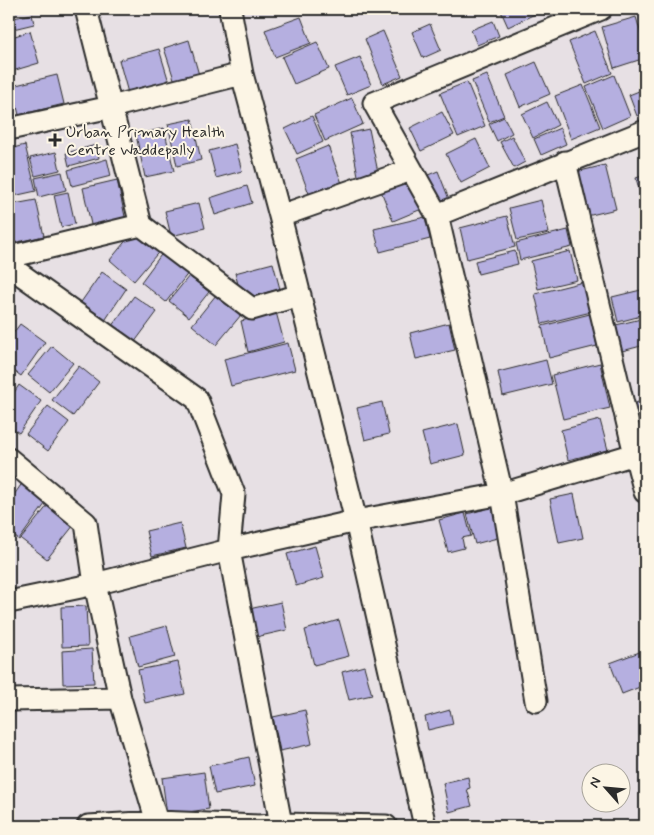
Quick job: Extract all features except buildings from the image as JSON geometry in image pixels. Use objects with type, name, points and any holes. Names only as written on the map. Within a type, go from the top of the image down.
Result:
[{"type":"street","points":[[86,9],[141,225],[252,310],[300,295]]},
{"type":"street","points":[[536,701],[502,494],[437,215],[374,103],[601,9]]},
{"type":"street","points":[[236,11],[242,74],[280,216],[356,521],[426,826]]},
{"type":"street","points":[[9,129],[111,107],[242,74]]},
{"type":"street","points":[[437,215],[645,130]]},
{"type":"street","points":[[565,162],[640,452],[645,492]]},
{"type":"street","points":[[280,216],[411,170]]},
{"type":"street","points":[[9,257],[141,225]]},
{"type":"street","points":[[9,266],[197,399],[234,494],[229,550],[282,824]]},
{"type":"street","points":[[9,602],[95,584],[229,550],[356,521],[502,494],[640,452]]},
{"type":"street","points":[[9,459],[86,523],[95,584],[120,698],[157,822]]},
{"type":"street","points":[[9,700],[120,698]]},
{"type":"street","points":[[88,826],[157,822],[259,826],[282,824],[386,826]]},
{"type":"place","name":"Urban Primary Health Centre Waddepally","points":[[55,140]]}]
